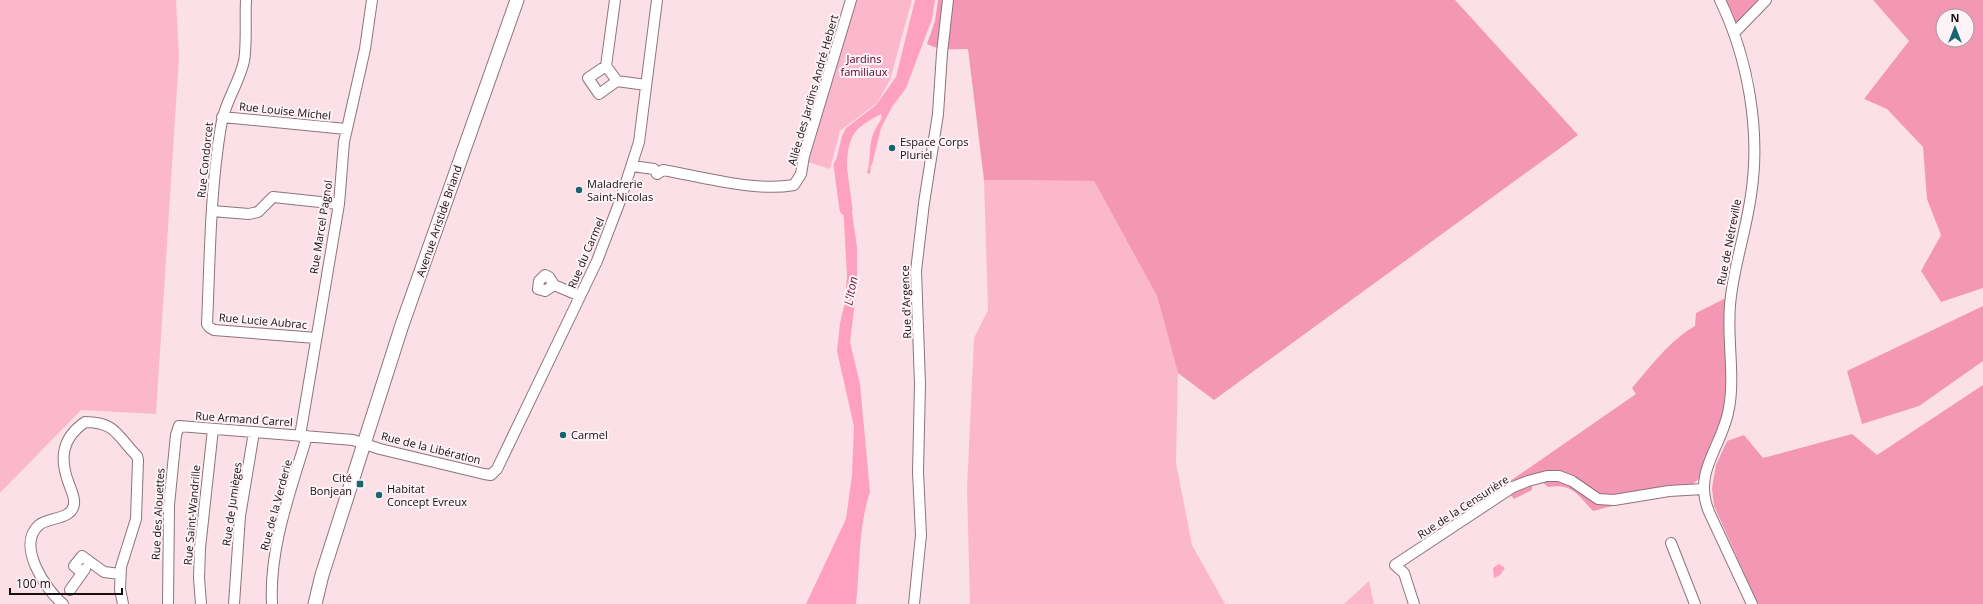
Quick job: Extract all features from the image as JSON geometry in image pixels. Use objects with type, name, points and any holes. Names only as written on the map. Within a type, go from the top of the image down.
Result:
[{"type":"main road","name":"Avenue Aristide Briand","points":[[315,604],[322,575],[366,443],[402,325],[517,0]]},
{"type":"street","name":"Rue Condorcet","points":[[208,327],[212,211],[222,117],[244,59],[246,0]]},
{"type":"street","name":"Rue Marcel Pagnol","points":[[303,436],[316,338],[339,204],[346,129],[365,49],[372,0]]},
{"type":"street","points":[[615,0],[606,66],[617,81]]},
{"type":"street","name":"Rue du Carmel","points":[[491,475],[497,469],[597,261],[632,166],[639,142],[657,0]]},
{"type":"street","name":"Allée des Jardins André Hebert","points":[[632,166],[654,168],[657,174],[663,170],[744,184],[778,188],[794,185],[801,174],[804,156],[851,0]]},
{"type":"street","name":"Rue d'Argence","points":[[913,602],[921,535],[918,472],[920,384],[916,266],[924,202],[938,114],[942,52],[948,0]]},
{"type":"street","name":"Rue de Nétreville","points":[[1703,489],[1708,462],[1724,428],[1730,406],[1730,305],[1751,194],[1753,133],[1750,100],[1735,32],[1720,0]]},
{"type":"street","points":[[1735,32],[1766,0]]},
{"type":"street","points":[[606,66],[588,78],[599,94],[617,81],[646,85]]},
{"type":"street","name":"Rue Louise Michel","points":[[222,117],[346,129]]},
{"type":"street","points":[[212,211],[249,214],[258,212],[273,197],[339,204]]},
{"type":"street","points":[[554,285],[580,296]]},
{"type":"street","name":"Rue Lucie Aubrac","points":[[208,327],[214,330],[316,338]]},
{"type":"street","points":[[57,602],[36,569],[30,541],[33,532],[40,524],[70,512],[73,508],[73,495],[65,472],[64,452],[66,442],[70,434],[85,422],[102,423],[110,426],[138,460],[136,519],[124,554],[120,574],[120,589],[123,604]]},
{"type":"street","name":"Rue Armand Carrel","points":[[179,426],[353,440],[366,443]]},
{"type":"street","name":"Rue des Alouettes","points":[[168,604],[169,505],[176,435],[179,426]]},
{"type":"street","name":"Rue Saint-Wandrille","points":[[201,604],[199,578],[200,548],[213,429]]},
{"type":"street","name":"Rue de Jumièges","points":[[234,604],[240,516],[254,432]]},
{"type":"street","name":"Rue de la Verderie","points":[[272,604],[274,562],[283,515],[303,436]]},
{"type":"street","name":"Rue de la Libération","points":[[366,443],[418,458],[491,475]]},
{"type":"street","name":"Rue de la Censurière","points":[[1414,604],[1404,573],[1396,565],[1513,487],[1547,476],[1559,476],[1572,481],[1598,499],[1614,500],[1669,491],[1703,489]]},
{"type":"street","points":[[1703,489],[1704,499],[1709,512],[1752,604]]},
{"type":"street","points":[[1671,543],[1695,604]]},
{"type":"street","points":[[70,590],[90,562],[104,572],[120,574]]},
{"type":"green space","points":[[0,0],[176,0],[179,57],[156,414],[81,410],[0,493]]},
{"type":"green space","name":"Jardins familiaux","points":[[854,0],[912,0],[890,80],[877,103],[840,131],[830,169],[805,161]]},
{"type":"green space","points":[[984,180],[1094,181],[1157,296],[1178,373],[1176,463],[1192,545],[1225,604],[970,604],[967,489],[974,338],[988,310]]},
{"type":"green space","points":[[1369,581],[1374,604],[1344,604]]},
{"type":"shaded area","points":[[938,0],[1455,0],[1578,135],[1214,400],[1178,373],[1157,296],[1094,181],[984,180],[968,49],[942,49],[927,44],[935,21]]},
{"type":"shaded area","points":[[1722,0],[1764,0],[1736,28]]},
{"type":"shaded area","points":[[1873,0],[1983,0],[1983,288],[1941,302],[1921,271],[1941,235],[1927,199],[1923,147],[1887,109],[1864,99],[1909,41]]},
{"type":"shaded area","points":[[1726,298],[1726,408],[1724,422],[1711,442],[1699,479],[1690,486],[1593,511],[1578,495],[1569,489],[1556,486],[1548,487],[1542,482],[1532,484],[1532,490],[1514,499],[1503,486],[1636,394],[1632,388],[1653,363],[1669,346],[1695,326],[1696,313]]},
{"type":"shaded area","points":[[1983,306],[1983,361],[1919,406],[1862,424],[1847,371]]},
{"type":"shaded area","points":[[1983,385],[1983,604],[1758,604],[1714,506],[1712,488],[1716,465],[1727,441],[1744,435],[1763,458],[1852,434],[1877,455]]},
{"type":"water","points":[[915,0],[935,0],[932,19],[906,88],[892,107],[881,128],[870,174],[867,173],[872,139],[881,119],[881,114],[871,119],[853,135],[848,154],[848,180],[836,184],[835,165],[842,136],[846,128],[876,105],[896,77]]},
{"type":"water","points":[[849,192],[857,247],[857,286],[850,342],[860,384],[870,492],[861,534],[856,604],[806,604],[846,519],[852,475],[854,427],[837,351],[840,323],[845,302],[847,276],[843,203],[841,193]]},
{"type":"water","points":[[1499,564],[1505,568],[1500,575],[1494,578],[1493,568]]},
{"type":"waterway","name":"L'Iton","points":[[840,165],[846,209]]},
{"type":"place","name":"Espace Corps Pluriel","points":[[892,148]]},
{"type":"place","name":"Maladrerie Saint-Nicolas","points":[[579,190]]},
{"type":"place","name":"Carmel","points":[[563,435]]},
{"type":"place","name":"Cité Bonjean","points":[[360,484]]},
{"type":"place","name":"Habitat Concept Evreux","points":[[379,495]]}]
